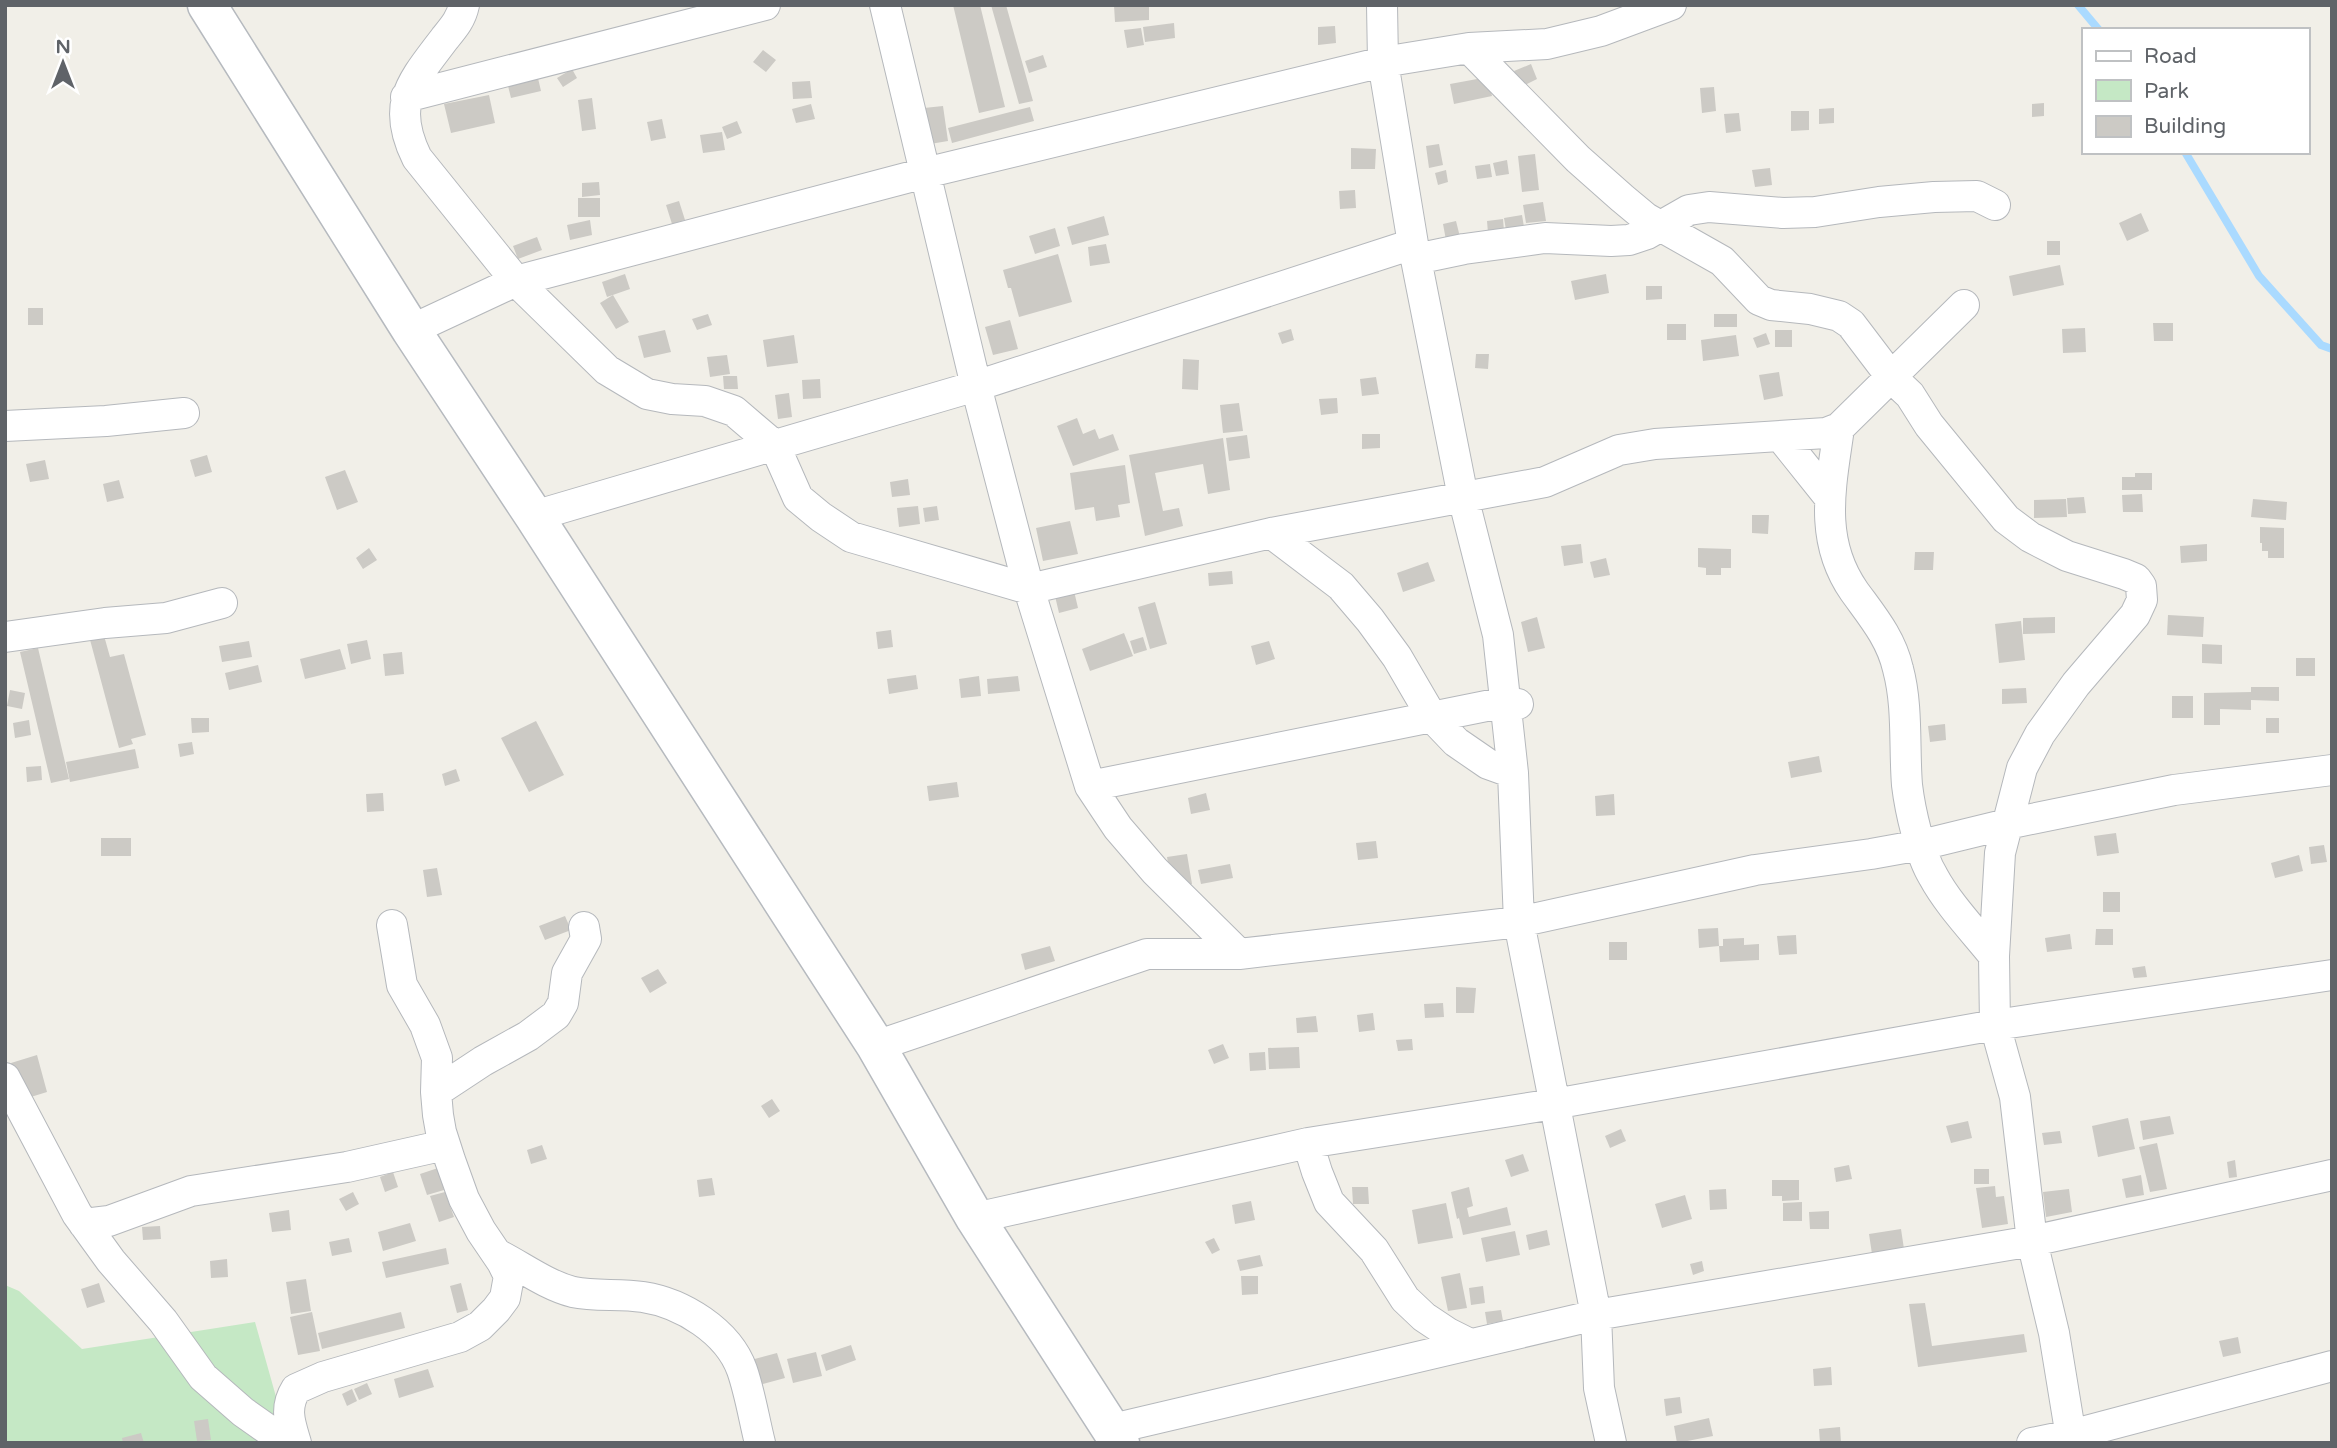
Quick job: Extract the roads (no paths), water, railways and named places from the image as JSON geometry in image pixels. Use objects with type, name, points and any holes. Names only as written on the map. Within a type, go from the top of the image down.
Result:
[{"type":"main road","points":[[207,5],[411,330],[876,1046],[975,1218],[1116,1436]]},
{"type":"street","points":[[464,5],[462,18],[424,66],[406,97],[403,123],[416,158],[516,281],[607,370],[647,394],[705,401],[734,411],[775,446],[798,498],[851,537],[1029,589],[1271,533],[1545,482],[1619,450],[1655,444],[1826,433],[1839,428],[1964,305]]},
{"type":"street","points":[[406,97],[765,5]]},
{"type":"street","points":[[885,5],[976,386],[1029,589],[1090,786],[1118,828],[1147,862],[1239,954]]},
{"type":"street","points":[[1382,5],[1383,62],[1415,252],[1463,497],[1498,635],[1512,703],[1519,922],[1596,1315],[1599,1388],[1611,1443]]},
{"type":"street","points":[[411,330],[516,281],[925,173],[1383,62],[1469,48],[1547,44],[1601,31],[1671,5]]},
{"type":"street","points":[[1469,48],[1578,159],[1646,218],[1722,261],[1759,300],[1772,305],[1810,309],[1839,316],[1852,324],[1892,378],[1910,395],[1929,425],[2006,519],[2030,537],[2067,556],[2124,574],[2136,579],[2141,586],[2142,600],[2135,615],[2076,684],[2040,734],[2022,768],[2000,853],[1994,956],[1995,1025],[2015,1097],[2032,1241],[2054,1333],[2072,1439]]},
{"type":"street","points":[[534,516],[976,386],[1415,252],[1464,249],[1545,238],[1629,240],[1647,234],[1689,210],[1709,206],[1794,212],[1921,198],[1977,196],[1995,205]]},
{"type":"street","points":[[5,426],[106,421],[184,413]]},
{"type":"street","points":[[1839,428],[1829,496],[1831,540],[1841,568],[1890,643],[1899,669],[1907,787],[1924,859],[1934,879],[1994,956]]},
{"type":"street","points":[[1782,437],[1829,496]]},
{"type":"street","points":[[1271,533],[1340,586],[1370,620],[1397,656],[1432,717],[1455,742],[1488,764],[1513,773]]},
{"type":"street","points":[[5,638],[105,623],[166,618],[222,603]]},
{"type":"street","points":[[1090,786],[1512,703]]},
{"type":"street","points":[[876,1046],[1147,954],[1239,954],[1519,922],[1755,870],[1921,845],[2007,824],[2174,790],[2332,770]]},
{"type":"street","points":[[296,1443],[288,1407],[296,1389],[323,1377],[460,1337],[480,1326],[505,1298],[509,1276],[464,1199],[445,1145],[436,1092],[437,1058],[425,1025],[402,985],[392,925]]},
{"type":"street","points":[[436,1092],[528,1036],[556,1015],[563,1003],[567,974],[586,939],[584,927]]},
{"type":"street","points":[[975,1218],[1308,1143],[1554,1104],[1995,1025],[2332,975]]},
{"type":"street","points":[[5,1078],[59,1182],[84,1224],[111,1261],[163,1321],[203,1377],[243,1412],[287,1443]]},
{"type":"street","points":[[1308,1143],[1329,1202],[1374,1250],[1405,1299],[1424,1317],[1470,1344]]},
{"type":"street","points":[[84,1224],[108,1221],[191,1191],[347,1167],[445,1145]]},
{"type":"street","points":[[1116,1436],[1470,1344],[1596,1315],[2032,1241],[2332,1175]]},
{"type":"street","points":[[497,1254],[548,1282],[572,1291]]},
{"type":"street","points":[[496,1310],[526,1297],[572,1291],[657,1300],[686,1312],[713,1329],[734,1352],[743,1371],[760,1443]]},
{"type":"street","points":[[2032,1443],[2072,1439],[2332,1366]]},
{"type":"waterway","points":[[2078,5],[2097,28]]},
{"type":"waterway","points":[[2186,154],[2259,276],[2321,345],[2332,349]]}]
